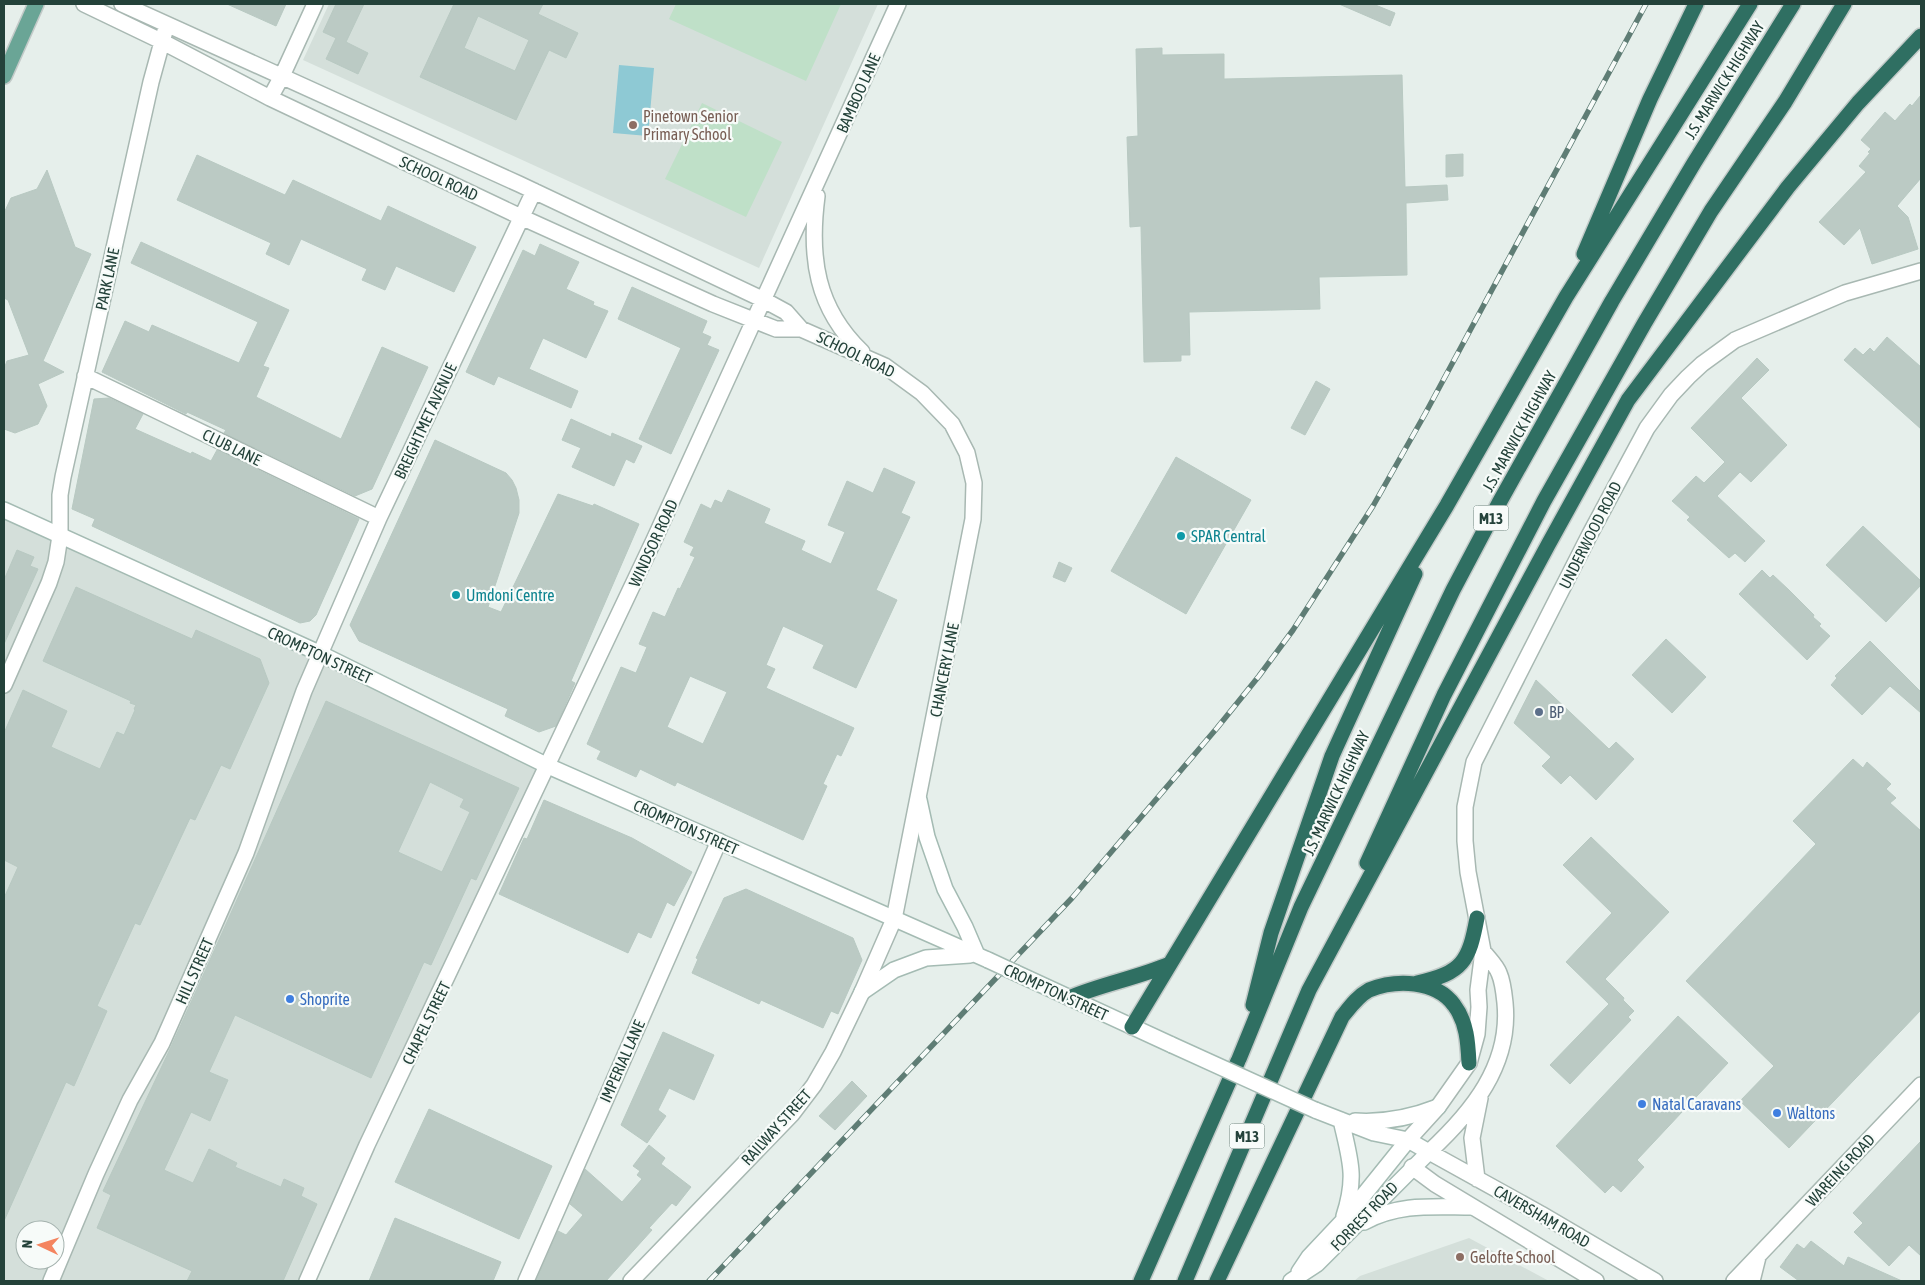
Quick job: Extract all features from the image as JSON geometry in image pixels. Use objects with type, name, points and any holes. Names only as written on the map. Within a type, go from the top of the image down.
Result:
[{"type":"highway","points":[[1566,297],[1650,99],[1696,4]]},
{"type":"highway","points":[[1132,1027],[1447,505],[1566,297],[1750,4]]},
{"type":"highway","name":"J.S. MARWICK HIGHWAY","points":[[1239,1058],[1301,908],[1458,581],[1499,503],[1612,301],[1694,163],[1793,4]]},
{"type":"highway","name":"M13","points":[[1185,1281],[1309,990],[1444,696],[1544,501],[1644,324],[1711,211],[1785,102],[1844,4]]},
{"type":"highway","points":[[1309,990],[1628,400],[1788,187],[1858,103],[1921,36]]},
{"type":"highway","points":[[1239,1058],[1271,933],[1332,756],[1447,505]]},
{"type":"highway","points":[[1217,1281],[1342,1017],[1360,996],[1370,990],[1383,986],[1414,984],[1444,975],[1458,966],[1470,948],[1477,918]]},
{"type":"highway","points":[[1069,998],[1095,987],[1131,978],[1170,964]]},
{"type":"highway","points":[[1414,984],[1437,989],[1458,1010],[1467,1036],[1469,1063]]},
{"type":"highway","name":"M13","points":[[1140,1281],[1239,1058]]},
{"type":"main road","points":[[4,76],[36,4]]},
{"type":"street","name":"SCHOOL ROAD","points":[[84,4],[161,41],[270,98],[521,217],[713,304],[776,329],[801,329],[868,358],[898,374],[922,393],[952,424]]},
{"type":"street","name":"SCHOOL ROAD","points":[[122,4],[534,191],[764,300],[786,312],[801,329]]},
{"type":"street","points":[[270,98],[315,4]]},
{"type":"street","name":"BAMBOO LANE","points":[[755,320],[898,4]]},
{"type":"street","name":"PARK LANE","points":[[4,685],[49,583],[56,562],[60,536],[60,495],[63,477],[150,82],[167,25]]},
{"type":"street","name":"BAMBOO LANE","points":[[818,182],[813,239],[815,266],[822,292],[833,317],[849,339],[868,358]]},
{"type":"street","name":"BREIGHTMET AVENUE","points":[[319,653],[379,518],[534,191]]},
{"type":"street","name":"UNDERWOOD ROAD","points":[[1408,1140],[1438,1107],[1469,1063],[1477,1034],[1478,990],[1483,951],[1468,872],[1465,841],[1465,807],[1474,762],[1590,534],[1647,428],[1671,395],[1688,377],[1702,364],[1735,340],[1845,293],[1921,271]]},
{"type":"street","name":"WINDSOR ROAD","points":[[548,766],[755,320]]},
{"type":"street","name":"CLUB LANE","points":[[85,376],[379,518]]},
{"type":"street","name":"CHANCERY LANE","points":[[894,918],[919,800],[973,519],[974,483],[966,453],[952,424]]},
{"type":"street","name":"CROMPTON STREET","points":[[4,510],[319,653],[548,766],[983,957],[1315,1110],[1374,1132],[1408,1140],[1429,1152]]},
{"type":"street","name":"HILL STREET","points":[[51,1281],[130,1100],[162,1042],[246,852],[319,653]]},
{"type":"street","name":"CHAPEL STREET","points":[[307,1281],[366,1145],[548,766]]},
{"type":"street","points":[[919,800],[927,837],[945,889],[983,957]]},
{"type":"street","name":"IMPERIAL LANE","points":[[526,1281],[719,841]]},
{"type":"street","name":"RAILWAY STREET","points":[[631,1281],[792,1114],[814,1085],[862,992],[894,918]]},
{"type":"street","name":"UNDERWOOD ROAD","points":[[1429,1152],[1459,1123],[1482,1091],[1495,1069],[1504,1041],[1506,1017],[1504,994],[1499,972],[1483,951]]},
{"type":"street","points":[[862,992],[894,970],[926,958],[949,955],[983,957]]},
{"type":"street","name":"WAREING ROAD","points":[[1734,1281],[1921,1085]]},
{"type":"street","points":[[1477,1179],[1472,1138],[1482,1091]]},
{"type":"street","points":[[1438,1107],[1406,1119],[1371,1122],[1341,1120],[1352,1172],[1348,1203],[1348,1225],[1398,1209],[1422,1206],[1472,1207]]},
{"type":"street","name":"CROMPTON STREET","points":[[1374,1132],[1396,1157],[1412,1167]]},
{"type":"street","name":"FORREST ROAD","points":[[1293,1279],[1317,1264],[1348,1225],[1408,1140]]},
{"type":"street","name":"FORREST ROAD","points":[[1348,1225],[1429,1152]]},
{"type":"street","name":"CAVERSHAM ROAD","points":[[1429,1152],[1655,1281]]},
{"type":"street","name":"CAVERSHAM ROAD","points":[[1412,1167],[1472,1207],[1596,1281]]},
{"type":"street","points":[[1752,1281],[1758,1256]]},
{"type":"shaded area","name":"Pinetown Senior Primary School","points":[[329,4],[878,4],[759,268],[303,60]]},
{"type":"shaded area","points":[[4,510],[547,766],[306,1281],[4,1281]]},
{"type":"shaded area","name":"Gelofte School","points":[[1469,1238],[1549,1281],[1354,1281],[1360,1276]]},
{"type":"green space","points":[[676,4],[841,4],[806,81],[669,19]]},
{"type":"green space","points":[[702,103],[782,142],[746,217],[665,179]]},
{"type":"water","points":[[619,65],[654,68],[648,136],[613,133]]},
{"type":"building","points":[[227,4],[286,4],[276,26]]},
{"type":"building","points":[[336,4],[364,4],[346,42],[368,53],[358,74],[326,59],[336,38],[323,32]]},
{"type":"building","points":[[454,4],[543,4],[538,14],[578,33],[566,58],[549,50],[516,120],[420,77]],"holes":[[[478,16],[529,40],[515,71],[464,48]]]},
{"type":"building","points":[[1339,4],[1373,4],[1395,13],[1390,26]]},
{"type":"building","points":[[1162,48],[1162,55],[1224,54],[1224,79],[1402,75],[1405,187],[1447,185],[1448,200],[1406,203],[1407,275],[1319,277],[1320,309],[1189,312],[1190,355],[1181,355],[1181,361],[1144,362],[1141,226],[1130,227],[1127,137],[1138,136],[1136,49]]},
{"type":"building","points":[[1921,95],[1921,178],[1897,206],[1908,217],[1918,249],[1872,264],[1860,228],[1844,245],[1819,222],[1866,172],[1859,166],[1871,149],[1861,140],[1885,112],[1895,121]]},
{"type":"building","points":[[1463,154],[1463,176],[1446,177],[1446,155]]},
{"type":"building","points":[[197,155],[285,195],[293,180],[381,221],[388,206],[476,247],[454,292],[396,266],[385,290],[362,280],[367,269],[301,239],[289,265],[266,254],[271,243],[177,200]]},
{"type":"building","points":[[47,170],[75,247],[91,254],[43,361],[64,372],[38,384],[47,406],[38,424],[15,433],[4,429],[4,369],[7,361],[29,355],[8,300],[4,298],[4,213],[11,198],[37,189]]},
{"type":"building","points":[[141,242],[289,310],[263,366],[269,368],[256,397],[341,439],[382,347],[428,367],[372,489],[355,496],[224,433],[226,430],[187,412],[186,414],[102,372],[125,321],[149,332],[152,325],[239,363],[258,322],[131,263]]},
{"type":"building","points":[[540,244],[579,262],[566,289],[594,302],[593,305],[608,311],[586,358],[543,338],[529,369],[578,391],[571,408],[498,376],[494,385],[466,372],[523,250],[535,256]]},
{"type":"building","points":[[632,287],[707,321],[702,333],[711,337],[707,345],[719,350],[671,454],[639,439],[681,348],[618,319]]},
{"type":"building","points":[[1887,337],[1921,367],[1921,429],[1844,360],[1855,348],[1863,355],[1870,348],[1874,352]]},
{"type":"building","points":[[1757,358],[1769,370],[1741,398],[1787,445],[1751,482],[1740,472],[1717,496],[1765,541],[1745,562],[1735,553],[1729,558],[1687,520],[1690,517],[1672,501],[1696,476],[1704,483],[1725,462],[1691,428]]},
{"type":"building","points":[[1316,381],[1330,389],[1305,435],[1291,428]]},
{"type":"building","points":[[109,398],[143,414],[135,429],[211,461],[217,450],[359,519],[316,615],[310,621],[300,623],[92,526],[95,519],[72,509],[94,399]]},
{"type":"building","points":[[571,419],[611,437],[612,433],[642,446],[634,463],[626,459],[614,486],[572,467],[581,448],[562,440]]},
{"type":"building","name":"Umdoni Centre","points":[[435,440],[506,473],[516,488],[519,500],[519,513],[488,607],[501,612],[558,494],[593,506],[594,504],[639,524],[571,681],[575,683],[556,726],[539,732],[505,716],[508,709],[359,641],[350,625]]},
{"type":"building","name":"SPAR Central","points":[[1176,457],[1251,500],[1186,614],[1111,571]]},
{"type":"building","points":[[884,468],[915,482],[901,513],[910,517],[876,590],[897,600],[856,688],[813,668],[824,645],[783,626],[766,665],[775,669],[766,688],[854,728],[841,756],[837,754],[823,784],[827,786],[803,840],[677,782],[675,786],[640,769],[636,777],[597,759],[601,751],[587,744],[621,667],[636,673],[647,647],[639,644],[653,612],[665,617],[678,588],[680,589],[695,557],[690,555],[694,547],[684,542],[701,504],[711,509],[715,500],[722,503],[728,490],[770,509],[764,523],[805,541],[801,550],[831,564],[845,532],[828,525],[847,481],[873,493]],"holes":[[[690,676],[727,692],[703,744],[667,727]]]},
{"type":"building","points":[[1863,526],[1921,581],[1921,585],[1886,622],[1826,565]]},
{"type":"building","points":[[17,550],[34,557],[30,566],[38,569],[4,644],[4,580]]},
{"type":"building","points":[[1059,562],[1072,568],[1065,582],[1053,577]]},
{"type":"building","points":[[1762,570],[1770,578],[1773,575],[1789,590],[1814,615],[1813,617],[1821,624],[1819,626],[1830,636],[1807,660],[1739,594]]},
{"type":"building","points":[[76,587],[192,639],[196,630],[260,659],[269,683],[230,769],[221,765],[195,820],[190,818],[140,925],[135,923],[97,1006],[107,1011],[74,1086],[66,1082],[4,1221],[4,898],[18,867],[4,860],[4,733],[23,690],[67,711],[51,747],[100,769],[117,732],[124,735],[136,705],[43,661]]},
{"type":"building","points":[[1666,639],[1706,677],[1672,713],[1632,675]]},
{"type":"building","points":[[1870,641],[1921,692],[1921,713],[1890,686],[1862,715],[1831,685],[1837,678],[1835,676]]},
{"type":"building","points":[[1536,680],[1609,749],[1616,742],[1634,759],[1596,800],[1570,775],[1561,784],[1542,766],[1551,757],[1514,723]]},
{"type":"building","points":[[326,701],[519,788],[476,880],[471,878],[431,965],[424,962],[371,1078],[235,1015],[209,1072],[228,1080],[210,1121],[191,1112],[164,1170],[193,1183],[209,1149],[237,1163],[235,1167],[281,1187],[284,1179],[304,1188],[301,1196],[317,1204],[283,1281],[187,1281],[192,1271],[97,1228],[111,1195],[103,1191],[171,1047]],"holes":[[[430,782],[464,799],[460,807],[470,812],[442,872],[398,852]]]},
{"type":"building","points":[[1853,759],[1863,768],[1867,762],[1891,784],[1886,789],[1896,798],[1890,803],[1921,831],[1921,1010],[1789,1148],[1740,1101],[1774,1066],[1686,981],[1816,844],[1793,821]]},
{"type":"building","points":[[544,800],[632,838],[692,872],[674,906],[667,902],[651,938],[638,932],[628,953],[499,894],[524,838],[527,839]]},
{"type":"building","points":[[1591,837],[1669,912],[1605,979],[1634,1011],[1628,1017],[1631,1020],[1570,1084],[1550,1065],[1609,1004],[1566,962],[1612,913],[1563,865]]},
{"type":"building","points":[[746,889],[853,938],[862,960],[838,1014],[831,1011],[823,1028],[761,1000],[759,1004],[692,973],[698,959],[696,958],[724,898]]},
{"type":"building","name":"Natal Caravans","points":[[1678,1016],[1728,1063],[1637,1160],[1644,1167],[1621,1192],[1613,1185],[1605,1193],[1556,1146]]},
{"type":"building","points":[[663,1032],[714,1055],[694,1100],[669,1088],[658,1110],[666,1116],[647,1143],[621,1125]]},
{"type":"building","points":[[852,1081],[867,1096],[835,1130],[819,1116]]},
{"type":"building","points":[[429,1109],[552,1166],[519,1239],[395,1182]]},
{"type":"building","points":[[1921,1141],[1921,1256],[1909,1245],[1889,1266],[1854,1232],[1863,1223],[1853,1213]]},
{"type":"building","points":[[649,1145],[665,1158],[661,1164],[691,1187],[676,1206],[672,1203],[649,1228],[652,1230],[606,1281],[536,1281],[558,1231],[566,1235],[583,1215],[570,1204],[585,1169],[622,1202],[642,1179],[637,1175],[640,1171],[633,1166]]},
{"type":"building","points":[[395,1218],[501,1262],[493,1281],[369,1281]]},
{"type":"building","points":[[1811,1241],[1844,1266],[1848,1257],[1902,1281],[1799,1281],[1780,1267],[1797,1244],[1804,1249]]},
{"type":"railway","points":[[709,1281],[1072,898],[1217,728],[1293,630],[1373,506],[1425,414],[1646,4]]},
{"type":"place","name":"Pinetown Senior Primary School","points":[[633,125]]},
{"type":"place","name":"SPAR Central","points":[[1181,536]]},
{"type":"place","name":"Umdoni Centre","points":[[456,595]]},
{"type":"place","name":"BP","points":[[1539,712]]},
{"type":"place","name":"Shoprite","points":[[290,999]]},
{"type":"place","name":"Natal Caravans","points":[[1642,1104]]},
{"type":"place","name":"Waltons","points":[[1777,1113]]},
{"type":"place","name":"Gelofte School","points":[[1460,1257]]}]
